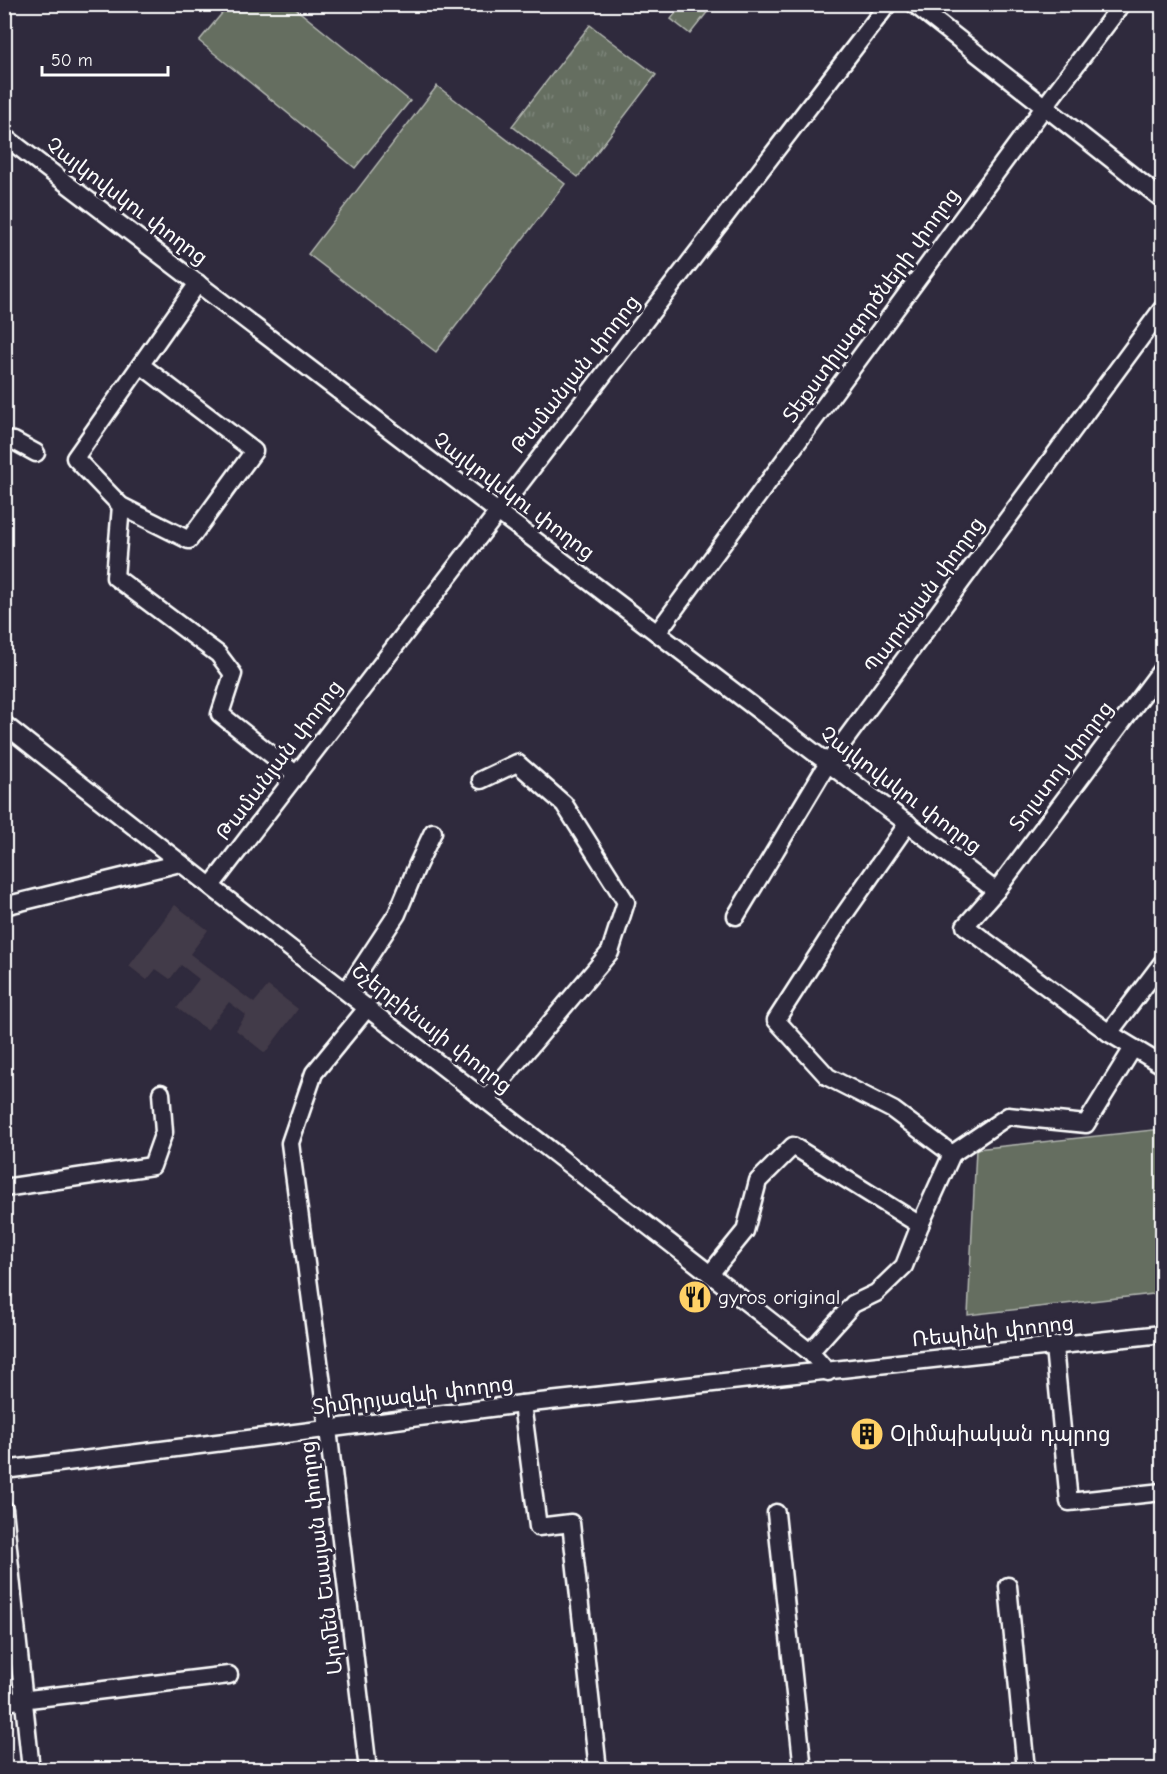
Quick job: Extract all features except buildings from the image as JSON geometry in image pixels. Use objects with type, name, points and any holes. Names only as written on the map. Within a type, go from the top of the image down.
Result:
[{"type":"street","name":"Թամանյան փողոց","points":[[211,886],[888,4]]},
{"type":"street","points":[[914,4],[1162,199]]},
{"type":"street","name":"Տեքստիլագործների փողոց","points":[[657,633],[1122,4]]},
{"type":"street","name":"Չայկովսկու փողոց","points":[[4,136],[996,891]]},
{"type":"street","points":[[141,365],[254,451],[189,540],[121,506],[75,458],[198,283]]},
{"type":"street","name":"Պարոնյան փողոց","points":[[735,916],[828,763],[1162,309]]},
{"type":"street","points":[[4,441],[14,441],[36,453]]},
{"type":"street","points":[[121,506],[115,577],[218,654],[232,674],[220,714],[297,775]]},
{"type":"street","name":"Տոլստոյ փողոց","points":[[1109,1034],[965,926],[996,891],[1162,669]]},
{"type":"street","name":"Շչերբինայի փողոց","points":[[4,724],[711,1274],[810,1352],[828,1372]]},
{"type":"street","points":[[481,780],[518,763],[564,804],[626,902],[610,952],[486,1099]]},
{"type":"street","points":[[908,823],[841,919],[776,1020],[828,1077],[893,1110],[952,1154]]},
{"type":"street","points":[[347,990],[397,914],[433,832]]},
{"type":"street","points":[[4,906],[180,863]]},
{"type":"street","points":[[1162,963],[1109,1034],[1162,1065]]},
{"type":"street","name":"Արմեն Եսայան փողոց","points":[[368,1007],[314,1073],[290,1143],[328,1429],[368,1770]]},
{"type":"street","points":[[810,1352],[853,1304],[876,1293],[904,1266],[952,1154],[1008,1116],[1086,1124],[1133,1048]]},
{"type":"street","points":[[4,1188],[152,1166],[164,1132],[161,1093]]},
{"type":"street","points":[[711,1274],[745,1231],[758,1180],[792,1146],[920,1225]]},
{"type":"street","name":"Ռեպինի փողոց","points":[[828,1372],[1162,1334]]},
{"type":"street","points":[[1054,1347],[1069,1502],[1162,1492]]},
{"type":"street","name":"Տիմիրյազևի փողոց","points":[[4,1470],[522,1404],[828,1372]]},
{"type":"street","points":[[522,1404],[538,1527],[571,1523],[598,1770]]},
{"type":"street","points":[[4,1509],[31,1770]]},
{"type":"street","points":[[776,1513],[803,1770]]},
{"type":"street","points":[[1008,1586],[1026,1770]]},
{"type":"street","points":[[4,1702],[229,1676]]},
{"type":"shaded area","points":[[175,905],[208,930],[190,954],[254,1003],[268,986],[298,1009],[265,1053],[236,1030],[246,1015],[229,1002],[207,1030],[177,1008],[199,979],[181,965],[170,979],[156,969],[147,980],[129,966]]},
{"type":"green space","points":[[229,5],[291,5],[410,101],[355,168],[199,41]]},
{"type":"green space","points":[[682,5],[713,5],[690,34],[671,19]]},
{"type":"green space","points":[[590,25],[656,75],[578,177],[512,126]]},
{"type":"green space","points":[[437,86],[565,184],[436,352],[308,254]]},
{"type":"green space","points":[[1162,1129],[1162,1293],[968,1315],[976,1149]]},
{"type":"place","name":"gyros original","points":[[695,1297]]},
{"type":"place","name":"Օլիմպիական դպրոց","points":[[867,1434]]}]
